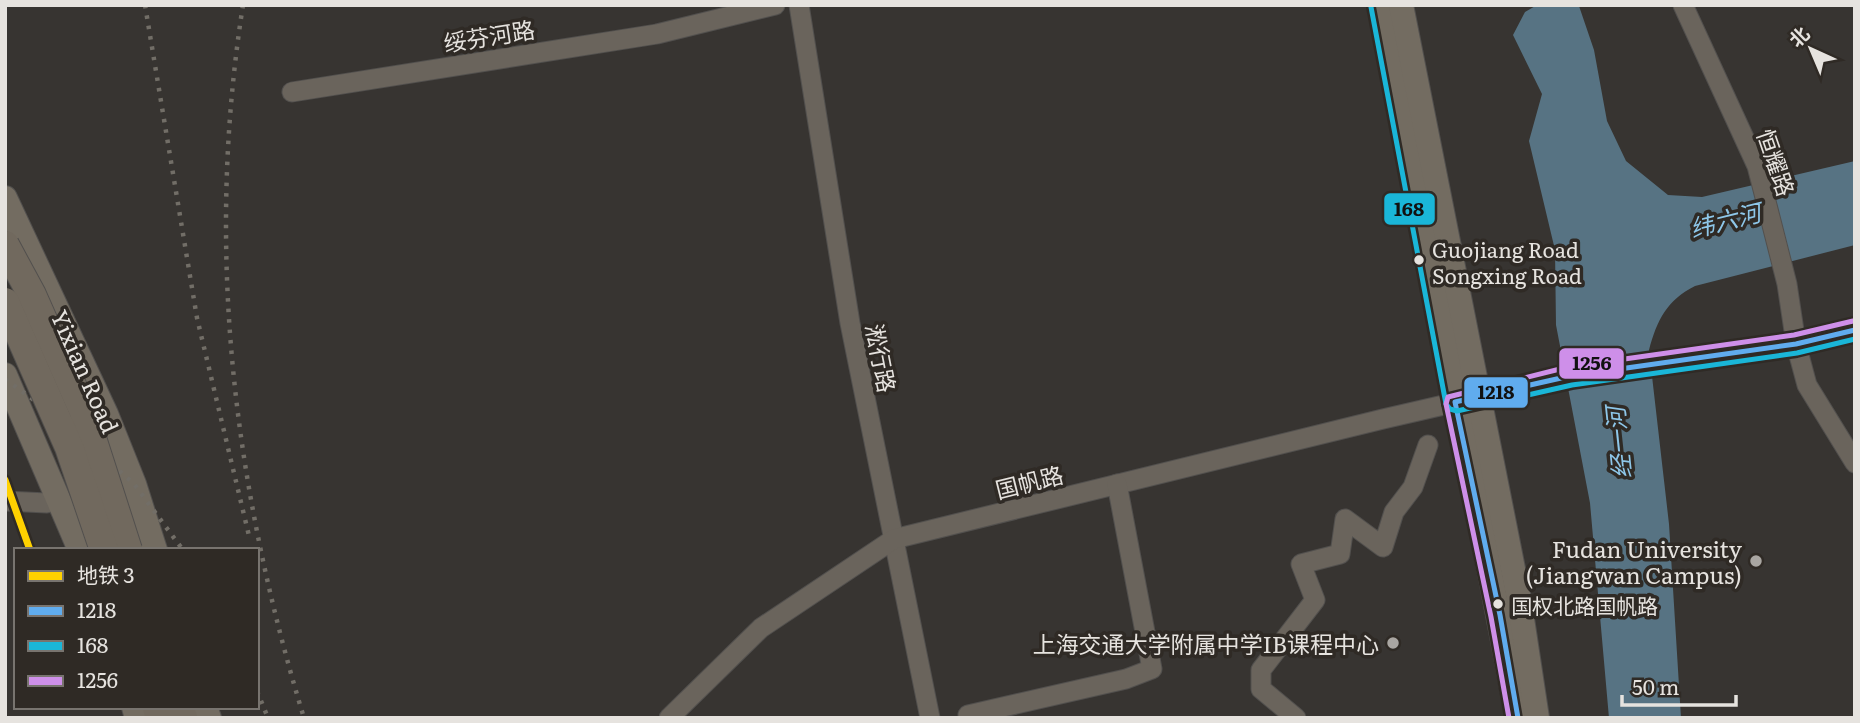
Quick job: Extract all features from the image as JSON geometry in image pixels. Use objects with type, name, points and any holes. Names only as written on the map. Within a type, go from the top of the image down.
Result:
[{"type":"highway","points":[[5,245],[32,295],[83,411],[127,548]]},
{"type":"highway","points":[[5,302],[71,454],[103,548]]},
{"type":"highway","points":[[5,350],[49,426],[71,454]]},
{"type":"main road","points":[[1380,5],[1467,400],[1519,599],[1536,718]]},
{"type":"main road","points":[[1401,5],[1518,718]]},
{"type":"main road","name":"Yixian Road","points":[[5,198],[13,209],[106,414],[134,484],[154,548]]},
{"type":"main road","points":[[5,316],[66,449],[97,548]]},
{"type":"main road","points":[[5,375],[77,541]]},
{"type":"main road","points":[[77,541],[85,508]]},
{"type":"street","name":"绥芬河路","points":[[292,92],[657,34],[775,5]]},
{"type":"street","name":"淞行路","points":[[799,5],[850,323],[930,718]]},
{"type":"street","name":"恒耀路","points":[[1684,5],[1757,166],[1807,385],[1855,463]]},
{"type":"street","name":"国帆路","points":[[669,718],[761,628],[894,539],[1570,376],[1796,344],[1855,330]]},
{"type":"street","points":[[1297,718],[1261,689],[1261,670],[1315,600],[1301,564],[1340,554],[1345,519],[1383,547],[1394,512],[1413,487],[1428,445]]},
{"type":"street","points":[[49,473],[47,503],[77,541]]},
{"type":"street","points":[[969,718],[968,715],[1126,678],[1152,669],[1117,484]]},
{"type":"street","points":[[5,501],[47,503]]},
{"type":"water","points":[[1537,5],[1579,6],[1594,50],[1607,121],[1626,161],[1668,195],[1702,197],[1855,161],[1855,245],[1695,286],[1670,304],[1652,339],[1649,350],[1669,524],[1681,718],[1609,718],[1590,503],[1556,325],[1555,250],[1529,141],[1542,94],[1513,35],[1525,12]]},
{"type":"railway","points":[[145,5],[197,318],[250,540]]},
{"type":"railway","points":[[243,5],[232,96],[227,186],[227,276],[233,365],[243,454],[259,542],[279,630],[304,718]]},
{"type":"railway","points":[[5,379],[71,427],[134,484],[182,548]]},
{"type":"railway","points":[[259,696],[268,718]]},
{"type":"metro line","name":"3","points":[[5,480],[29,548]]},
{"type":"transit line","name":"168","points":[[1371,7],[1446,404],[1450,409],[1457,411],[1572,385],[1797,353],[1855,339]]},
{"type":"transit line","name":"1256","points":[[1509,718],[1491,617],[1446,404],[1448,397],[1568,367],[1794,335],[1853,321]]},
{"type":"transit line","name":"1218","points":[[1518,718],[1500,615],[1455,402],[1570,376],[1796,344],[1855,330]]},
{"type":"place","name":"Guojiang Road Songxing Road","points":[[1419,260]]},
{"type":"place","name":"Fudan University (Jiangwan Campus)","points":[[1756,561]]},
{"type":"place","name":"国权北路国帆路","points":[[1498,604]]},
{"type":"place","name":"上海交通大学附属中学IB课程中心","points":[[1393,643]]},
{"type":"water label","name":"纬六河","points":[[1725,219]]},
{"type":"water label","name":"经一河","points":[[1617,443]]}]
